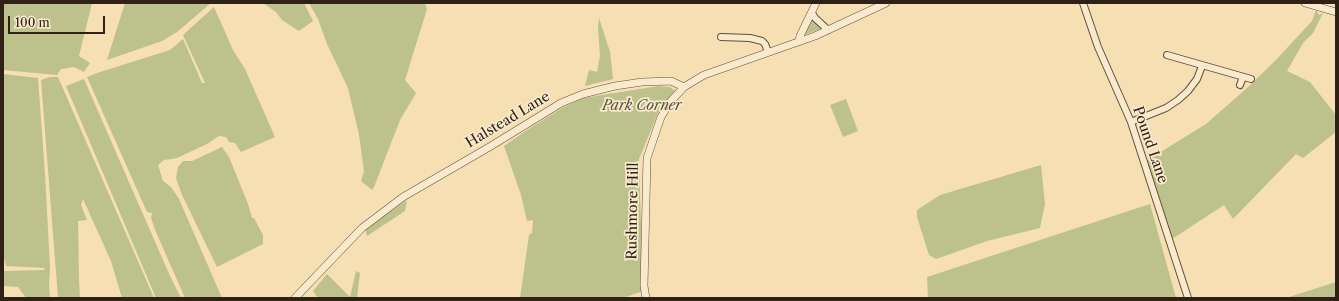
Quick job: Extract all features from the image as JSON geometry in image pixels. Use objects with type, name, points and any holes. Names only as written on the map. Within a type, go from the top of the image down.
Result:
[{"type":"street","points":[[799,41],[816,3]]},
{"type":"street","name":"Rushmore Hill","points":[[646,298],[644,286],[647,158],[661,117],[671,101],[684,87],[704,75],[828,30],[886,3]]},
{"type":"street","name":"Pound Lane","points":[[1083,3],[1098,47],[1131,122],[1188,298]]},
{"type":"street","points":[[1305,3],[1336,12]]},
{"type":"street","points":[[812,13],[815,18],[828,30]]},
{"type":"street","points":[[721,36],[750,38],[762,41],[768,52]]},
{"type":"street","points":[[1171,55],[1202,66],[1251,79]]},
{"type":"street","points":[[1131,122],[1166,108],[1178,100],[1188,91],[1197,79],[1202,66]]},
{"type":"street","points":[[1240,85],[1243,77]]},
{"type":"street","name":"Halstead Lane","points":[[295,298],[362,228],[403,197],[491,146],[561,102],[583,94],[615,86],[642,82],[671,81],[684,87]]},
{"type":"green space","points":[[3,3],[92,3],[79,56],[90,63],[84,72],[74,67],[61,69],[57,75],[3,70]]},
{"type":"green space","points":[[125,3],[211,3],[177,32],[162,41],[107,60]]},
{"type":"green space","points":[[263,3],[304,3],[313,21],[299,31],[282,20],[276,12]]},
{"type":"green space","points":[[309,3],[425,3],[427,9],[405,80],[416,93],[400,120],[372,190],[361,181],[364,171],[359,135],[348,88],[327,44],[318,19]]},
{"type":"green space","points":[[214,7],[233,50],[245,69],[275,137],[241,152],[235,143],[229,142],[226,137],[219,136],[207,144],[177,158],[164,160],[158,165],[163,181],[171,187],[179,199],[222,298],[185,298],[156,232],[151,218],[152,213],[147,212],[87,77],[170,50],[183,39],[202,83],[205,83],[183,35]]},
{"type":"green space","points":[[1316,10],[1319,15],[1323,13],[1313,33],[1303,43],[1287,71],[1310,82],[1336,115],[1336,132],[1303,158],[1296,154],[1233,219],[1224,205],[1172,239],[1146,161],[1206,124],[1246,89],[1275,61],[1312,21]]},
{"type":"green space","points":[[599,18],[610,52],[613,79],[585,86],[589,70],[597,72],[600,56],[598,27]]},
{"type":"green space","points":[[813,18],[816,23],[823,28],[805,34],[806,28]]},
{"type":"green space","points":[[3,74],[38,78],[45,174],[50,268],[50,298],[26,298],[18,287],[3,286],[3,271],[44,270],[45,268],[6,266],[5,260],[3,261]]},
{"type":"green space","points":[[50,77],[58,77],[154,298],[122,298],[111,261],[83,199],[81,205],[87,220],[78,221],[80,298],[58,298],[41,80]]},
{"type":"green space","points":[[84,79],[181,298],[156,298],[66,86]]},
{"type":"green space","name":"Park Corner","points":[[659,86],[670,87],[675,91],[658,113],[639,159],[643,291],[623,298],[520,298],[529,235],[532,233],[533,220],[527,221],[521,195],[504,146],[562,108],[583,98]]},
{"type":"green space","points":[[846,99],[858,131],[843,137],[830,105]]},
{"type":"green space","points":[[222,147],[229,157],[252,218],[254,218],[263,235],[263,244],[217,267],[182,195],[176,178],[178,167],[183,161],[192,161]]},
{"type":"green space","points":[[1041,165],[1045,204],[1040,228],[987,241],[936,259],[929,255],[917,217],[917,210],[940,195]]},
{"type":"green space","points":[[407,200],[405,211],[367,236],[365,229]]},
{"type":"green space","points":[[1150,204],[1176,298],[928,298],[927,277]]},
{"type":"green space","points":[[356,271],[360,273],[357,298],[318,298],[313,291],[327,274],[350,297]]},
{"type":"green space","points":[[1336,282],[1336,297],[1286,298]]}]
